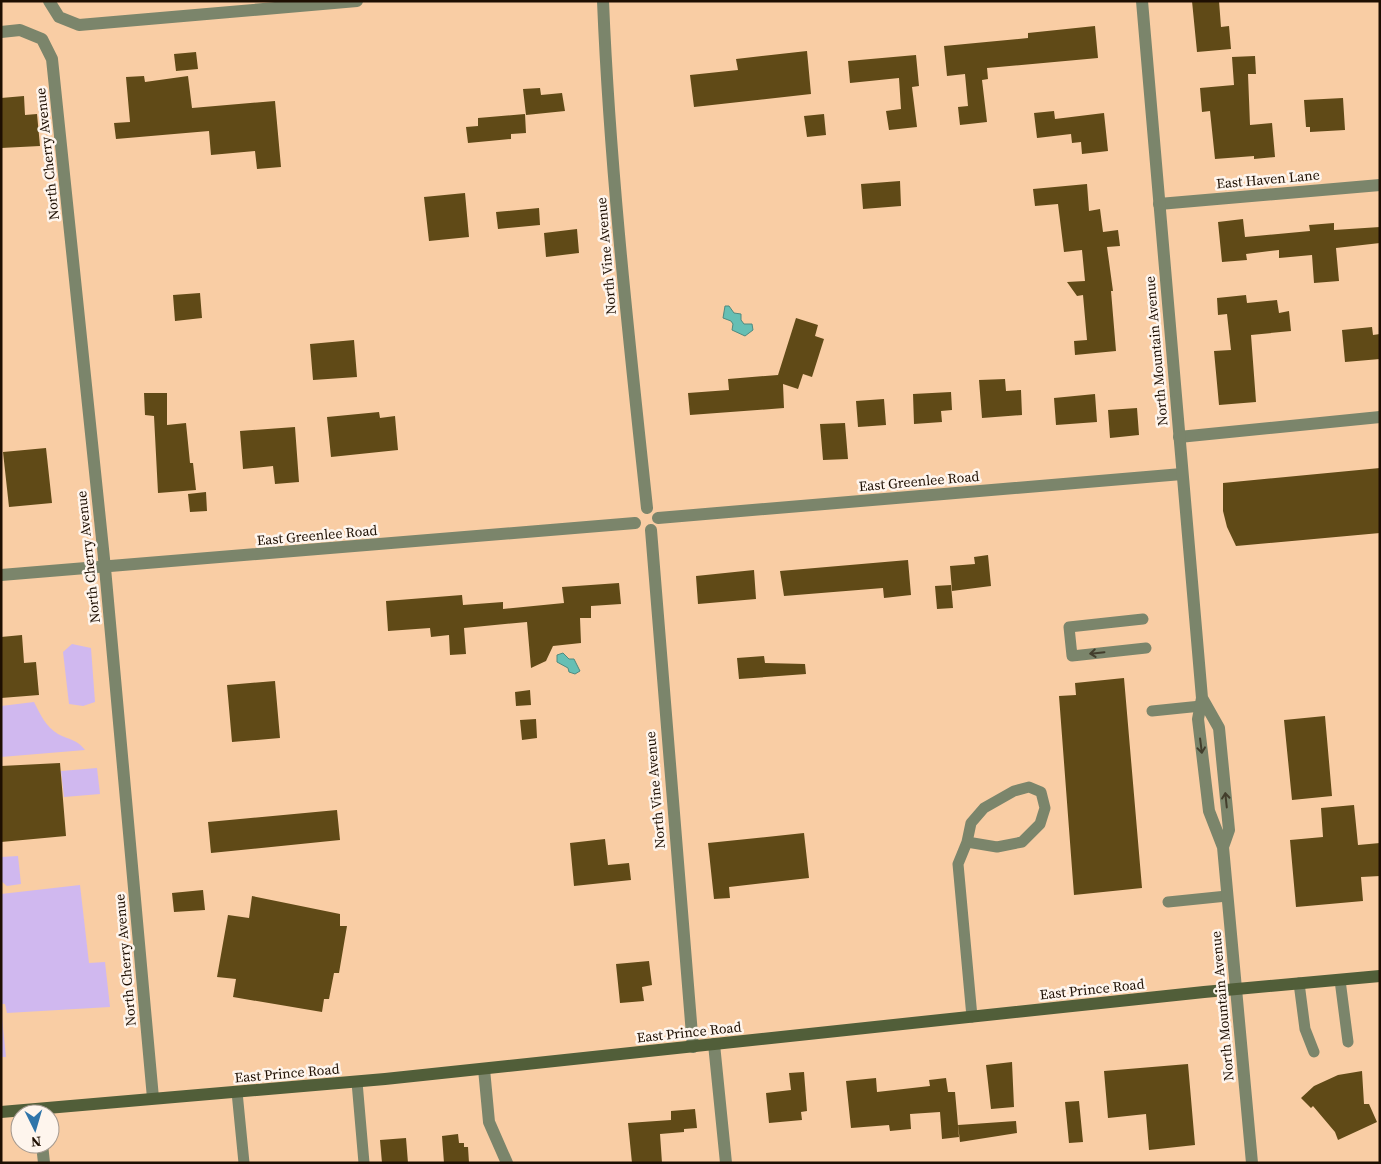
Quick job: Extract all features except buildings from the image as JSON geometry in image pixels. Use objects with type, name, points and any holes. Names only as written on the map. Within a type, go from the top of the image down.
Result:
[{"type":"main road","name":"East Prince Road","points":[[60,1109],[153,1098],[357,1082],[1236,988],[1380,976]]},
{"type":"street","points":[[49,1],[59,17],[79,25],[357,1]]},
{"type":"street","name":"North Vine Avenue","points":[[603,1],[607,89],[621,274],[647,508]]},
{"type":"street","name":"North Mountain Avenue","points":[[1142,1],[1202,702],[1198,719],[1209,811],[1222,847],[1252,1163]]},
{"type":"street","name":"North Cherry Avenue","points":[[1,32],[20,30],[42,39],[52,59],[105,568],[153,1098]]},
{"type":"street","name":"East Haven Lane","points":[[1159,204],[1380,185]]},
{"type":"street","points":[[1179,437],[1380,417]]},
{"type":"street","name":"East Greenlee Road","points":[[658,518],[1182,474]]},
{"type":"street","points":[[647,508],[654,511],[658,518],[656,525],[651,530],[640,530],[635,524],[637,512],[647,508]]},
{"type":"street","name":"East Greenlee Road","points":[[1,575],[635,524]]},
{"type":"street","name":"North Vine Avenue","points":[[651,530],[693,1047]]},
{"type":"street","name":"North Mountain Avenue","points":[[1202,702],[1219,728],[1229,830],[1222,847]]},
{"type":"street","points":[[714,1044],[726,1163]]},
{"type":"street","points":[[484,1069],[489,1122],[507,1163]]},
{"type":"lane","points":[[1143,619],[1069,627],[1072,656],[1146,648]]},
{"type":"lane","points":[[1152,711],[1202,702]]},
{"type":"lane","points":[[967,842],[997,847],[1022,842],[1040,824],[1045,808],[1041,792],[1029,787],[1014,791],[984,808],[971,823],[967,842],[958,864],[972,1017]]},
{"type":"lane","points":[[1168,902],[1227,896]]},
{"type":"lane","points":[[1340,980],[1348,1042]]},
{"type":"lane","points":[[1299,983],[1305,1029],[1314,1052]]},
{"type":"lane","points":[[357,1082],[364,1163]]},
{"type":"lane","points":[[237,1092],[244,1163]]},
{"type":"shaded area","points":[[72,644],[91,648],[95,702],[83,706],[69,704],[63,652]]},
{"type":"shaded area","points":[[34,702],[50,728],[76,742],[85,750],[1,757],[1,706]]},
{"type":"shaded area","points":[[97,768],[100,794],[64,797],[61,771]]},
{"type":"shaded area","points":[[18,856],[21,884],[7,886],[1,881],[1,857]]},
{"type":"shaded area","points":[[80,885],[89,963],[105,962],[110,1007],[7,1013],[5,1004],[1,1004],[1,894]]},
{"type":"shaded area","points":[[1,1008],[6,1057],[1,1057]]},
{"type":"water","points":[[725,306],[729,306],[734,313],[741,314],[741,320],[744,324],[752,324],[753,330],[745,336],[732,330],[733,324],[731,321],[723,318]]},
{"type":"water","points":[[563,653],[569,659],[574,659],[580,671],[575,674],[569,672],[568,668],[557,662],[557,655]]}]
